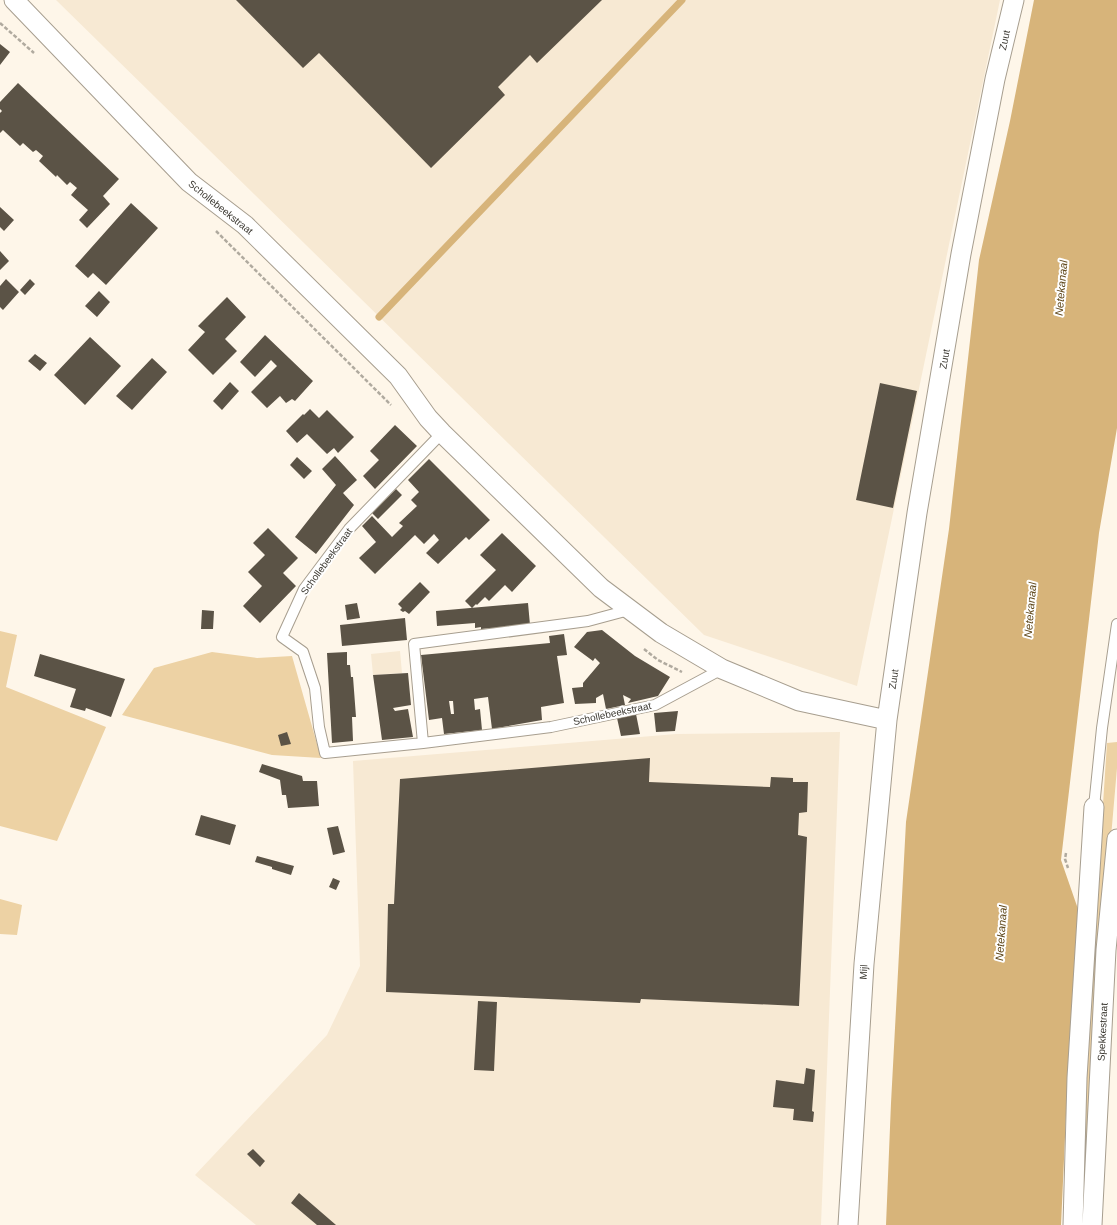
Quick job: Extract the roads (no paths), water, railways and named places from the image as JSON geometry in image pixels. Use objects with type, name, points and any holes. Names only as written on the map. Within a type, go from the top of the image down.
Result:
[{"type":"street","name":"Schollebeekstraat","points":[[14,0],[189,182],[246,225],[398,376],[428,418],[442,433],[601,588],[662,633],[722,669],[799,701],[887,720]]},
{"type":"street","name":"Zuut","points":[[887,720],[917,513],[961,254],[995,79],[1014,0]]},
{"type":"street","name":"Mijl","points":[[848,1225],[864,964],[887,720]]},
{"type":"street","points":[[1073,1225],[1077,1078],[1094,807]]},
{"type":"street","name":"Spekkestraat","points":[[1092,1225],[1106,950],[1117,839]]},
{"type":"lane","name":"Schollebeekstraat","points":[[442,433],[349,529],[304,589],[282,637],[303,652],[315,688],[319,727],[324,753],[423,743],[551,726],[655,705],[722,669]]},
{"type":"lane","points":[[423,743],[414,644],[588,621],[629,610]]},
{"type":"lane","points":[[1094,807],[1102,728],[1117,624]]},
{"type":"water","name":"Netekanaal","points":[[1034,0],[1117,0],[1117,428],[1099,533],[1061,860],[1078,909],[1069,1049],[1061,1225],[886,1225],[906,822],[949,529],[979,260],[1010,121]]},
{"type":"waterway","points":[[379,317],[682,0]]}]
